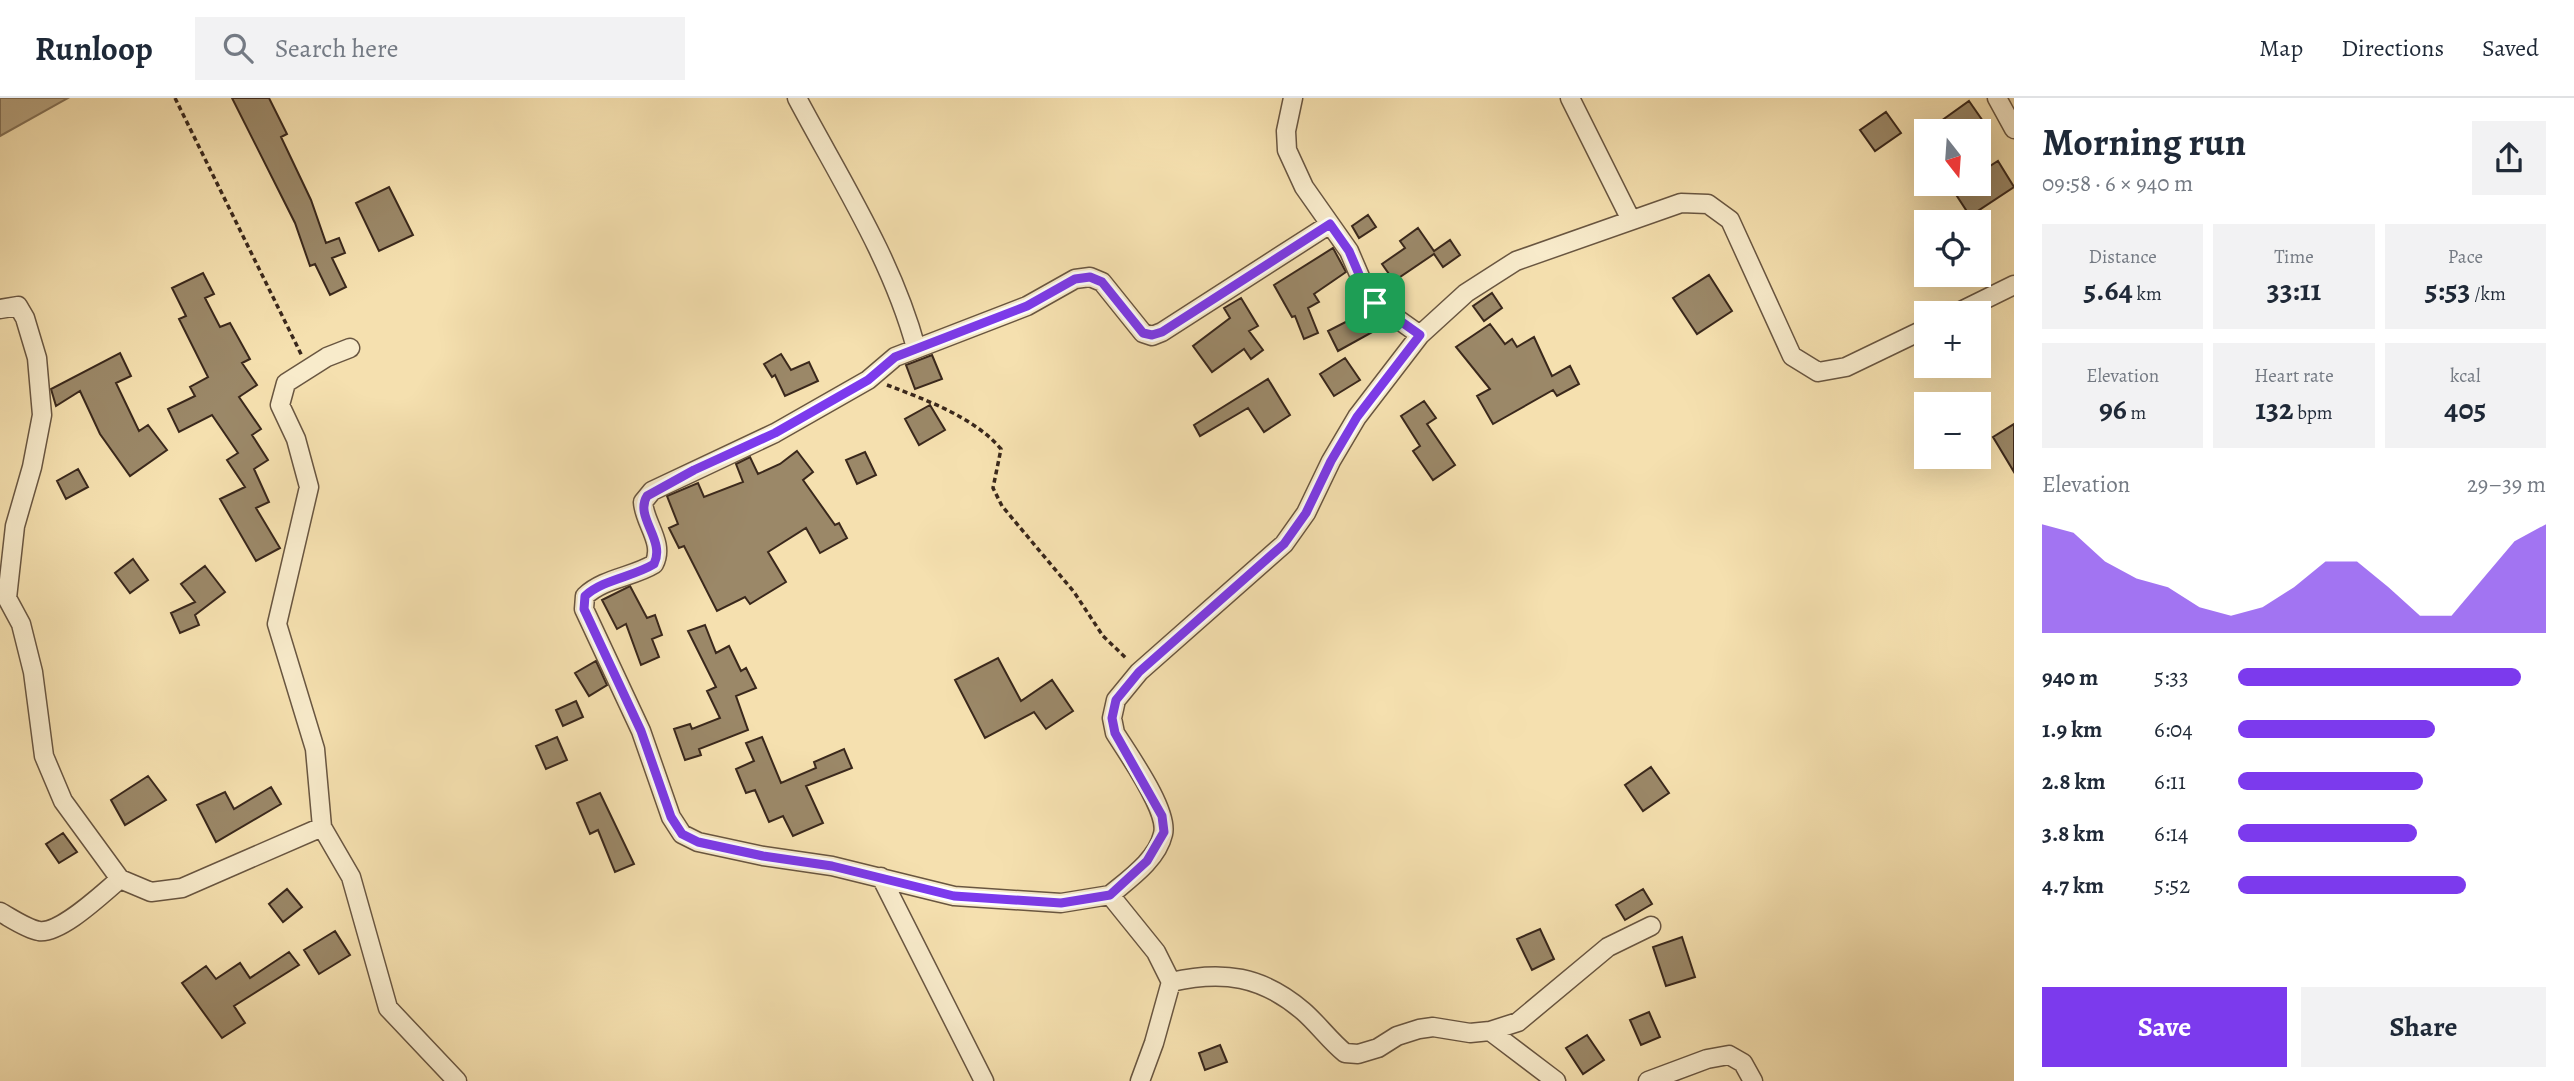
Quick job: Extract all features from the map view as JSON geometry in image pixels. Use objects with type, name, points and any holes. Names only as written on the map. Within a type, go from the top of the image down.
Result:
[{"type":"street","points":[[797,98],[856,204],[907,315],[916,348]]},
{"type":"street","points":[[1293,98],[1286,131],[1287,150],[1304,187],[1349,251],[1364,286],[1375,303],[1420,335]]},
{"type":"street","points":[[1570,98],[1630,220]]},
{"type":"street","points":[[1997,98],[2014,129]]},
{"type":"street","points":[[1330,224],[1162,332],[1152,335],[1143,333],[1102,282],[1090,277],[1075,279],[1027,306],[895,357],[868,380],[775,433],[652,491],[643,502],[658,549],[654,564],[645,570],[593,589],[585,596],[584,609],[641,731],[671,817],[682,834],[698,842],[881,877],[954,896],[1061,903],[1110,895],[1147,861],[1164,832],[1162,816],[1115,733],[1112,718],[1116,700],[1139,672],[1284,544],[1306,513],[1331,461],[1357,417],[1420,335],[1466,293],[1516,261],[1681,203],[1708,204],[1730,220],[1792,356],[1818,372],[1846,367],[1914,334]]},
{"type":"street","points":[[1981,301],[2014,285]]},
{"type":"street","points":[[0,309],[18,306],[25,318],[37,358],[42,415],[32,467],[15,526],[7,598],[21,624],[33,672],[44,756],[63,801],[120,879],[151,892],[182,888],[322,827]]},
{"type":"street","points":[[350,348],[327,357],[286,383],[280,405],[296,439],[309,487],[277,624],[315,749],[322,827],[351,877],[388,1008],[457,1081]]},
{"type":"street","points":[[881,877],[984,1081]]},
{"type":"street","points":[[0,912],[37,931],[51,930],[78,913],[120,879]]},
{"type":"street","points":[[1110,895],[1156,952],[1171,982],[1140,1081]]},
{"type":"street","points":[[1171,982],[1213,974],[1234,976],[1264,986],[1305,1013],[1345,1053],[1358,1054],[1419,1029],[1433,1027],[1470,1033],[1490,1031],[1518,1022],[1608,947],[1651,926]]},
{"type":"street","points":[[1490,1031],[1556,1081]]},
{"type":"street","points":[[1648,1081],[1707,1059],[1729,1055],[1743,1063],[1754,1081]]},
{"type":"path","points":[[175,98],[309,370]]},
{"type":"path","points":[[868,380],[938,405],[988,434],[1001,449],[993,488],[1002,506],[1074,592],[1103,636],[1139,672]]},
{"type":"shaded area","points":[[0,98],[68,98],[0,136]]},
{"type":"building","points":[[232,98],[269,98],[287,134],[281,137],[311,200],[326,243],[339,238],[345,253],[332,258],[346,287],[330,295],[315,264],[310,266],[295,223]]},
{"type":"building","points":[[1969,101],[1982,119],[1944,119]]},
{"type":"building","points":[[1886,112],[1901,133],[1875,151],[1860,130]]},
{"type":"building","points":[[1998,161],[2014,187],[1979,210],[1966,210],[1957,196],[1992,196],[1992,165]]},
{"type":"building","points":[[389,187],[413,235],[379,251],[356,203]]},
{"type":"building","points":[[1368,215],[1376,227],[1359,238],[1352,226]]},
{"type":"building","points":[[1418,228],[1434,251],[1450,240],[1460,255],[1443,267],[1434,254],[1394,281],[1382,264],[1405,248],[1400,241]]},
{"type":"building","points":[[1333,248],[1346,272],[1314,294],[1319,302],[1308,308],[1318,333],[1304,339],[1295,316],[1292,317],[1274,285]]},
{"type":"building","points":[[203,273],[214,294],[205,298],[220,327],[230,323],[250,359],[242,363],[257,385],[239,397],[261,429],[252,435],[268,460],[254,469],[269,502],[256,508],[280,548],[256,561],[220,499],[245,487],[227,460],[238,453],[212,415],[179,432],[168,409],[195,396],[190,387],[208,377],[179,319],[186,316],[172,288]]},
{"type":"building","points":[[1709,275],[1732,311],[1697,334],[1673,298]]},
{"type":"building","points":[[1492,293],[1502,308],[1484,321],[1473,306]]},
{"type":"building","points":[[1241,298],[1258,326],[1249,331],[1263,350],[1251,359],[1244,349],[1212,372],[1193,346],[1230,318],[1224,308]]},
{"type":"building","points":[[1367,311],[1378,329],[1338,351],[1328,331]]},
{"type":"building","points":[[1490,324],[1505,344],[1512,339],[1517,347],[1534,337],[1552,376],[1570,366],[1579,384],[1557,396],[1553,390],[1493,424],[1477,396],[1490,389],[1456,347]]},
{"type":"building","points":[[120,353],[131,376],[116,383],[139,431],[148,425],[167,450],[130,476],[100,434],[80,391],[56,406],[51,389]]},
{"type":"building","points":[[781,354],[791,370],[809,362],[818,381],[785,396],[775,375],[772,377],[764,364]]},
{"type":"building","points":[[932,355],[942,379],[915,389],[906,365]]},
{"type":"building","points":[[1345,358],[1360,380],[1334,396],[1320,374]]},
{"type":"building","points":[[1268,379],[1290,415],[1264,432],[1248,408],[1200,436],[1194,425]]},
{"type":"building","points":[[1424,401],[1436,418],[1427,424],[1455,465],[1433,480],[1413,451],[1420,446],[1401,416]]},
{"type":"building","points":[[930,405],[945,430],[919,445],[905,419]]},
{"type":"building","points":[[2014,424],[2014,472],[1993,437]]},
{"type":"building","points":[[797,451],[813,472],[803,480],[835,525],[839,523],[847,538],[820,553],[806,528],[768,552],[786,582],[750,604],[745,597],[717,611],[684,546],[679,548],[669,528],[678,524],[667,496],[698,483],[704,497],[743,482],[736,464],[750,457],[758,474],[780,464]]},
{"type":"building","points":[[865,452],[876,475],[857,484],[846,460]]},
{"type":"building","points":[[78,469],[88,487],[66,499],[57,481]]},
{"type":"building","points":[[133,559],[148,580],[130,593],[115,573]]},
{"type":"building","points":[[205,566],[225,592],[195,615],[199,625],[180,633],[171,613],[195,602],[181,584]]},
{"type":"building","points":[[630,586],[647,618],[655,615],[662,635],[652,639],[659,657],[641,665],[626,624],[617,629],[602,600]]},
{"type":"building","points":[[705,625],[716,653],[729,646],[741,671],[746,668],[756,688],[736,696],[748,730],[699,749],[701,755],[685,760],[674,729],[690,724],[692,729],[720,718],[707,691],[716,687],[688,631]]},
{"type":"building","points":[[998,658],[1021,701],[1052,680],[1073,711],[1046,729],[1034,712],[985,738],[955,680]]},
{"type":"building","points":[[596,661],[607,685],[589,696],[575,673]]},
{"type":"building","points":[[576,701],[583,717],[563,726],[556,710]]},
{"type":"building","points":[[557,737],[567,760],[546,769],[536,746]]},
{"type":"building","points":[[762,737],[781,783],[816,768],[814,762],[844,749],[852,768],[806,786],[823,823],[793,836],[783,816],[769,822],[755,790],[746,793],[736,769],[754,761],[746,743]]},
{"type":"building","points":[[1651,767],[1669,793],[1643,811],[1625,785]]},
{"type":"building","points":[[148,776],[166,800],[125,825],[111,800]]},
{"type":"building","points":[[271,787],[281,804],[216,842],[197,805],[225,792],[234,809]]},
{"type":"building","points":[[600,793],[634,864],[615,872],[598,830],[590,834],[577,803]]},
{"type":"building","points":[[63,833],[77,852],[59,863],[46,844]]},
{"type":"building","points":[[287,889],[302,907],[283,922],[269,904]]},
{"type":"building","points":[[1643,889],[1652,904],[1625,920],[1616,905]]},
{"type":"building","points":[[1540,929],[1554,959],[1532,970],[1517,939]]},
{"type":"building","points":[[335,931],[350,955],[319,974],[304,950]]},
{"type":"building","points":[[1682,937],[1695,977],[1666,986],[1653,947]]},
{"type":"building","points":[[289,952],[299,965],[234,1006],[245,1023],[222,1038],[182,983],[206,966],[216,979],[240,963],[250,978]]},
{"type":"building","points":[[1649,1012],[1660,1037],[1641,1045],[1630,1020]]},
{"type":"building","points":[[1587,1035],[1604,1060],[1583,1074],[1566,1048]]},
{"type":"building","points":[[1220,1045],[1227,1062],[1205,1070],[1199,1053]]},
{"type":"route","points":[[1330,224],[1349,251],[1364,286],[1375,303],[1395,320],[1420,335],[1357,417],[1331,461],[1306,513],[1284,544],[1139,672],[1116,700],[1112,718],[1115,733],[1162,816],[1164,832],[1147,861],[1110,895],[1061,903],[954,896],[832,866],[763,856],[698,842],[682,834],[671,817],[641,731],[584,609],[585,596],[593,589],[645,570],[654,564],[658,549],[643,502],[652,491],[775,433],[868,380],[895,357],[1027,306],[1075,279],[1090,277],[1102,282],[1143,333],[1152,335],[1162,332],[1330,224]]}]
